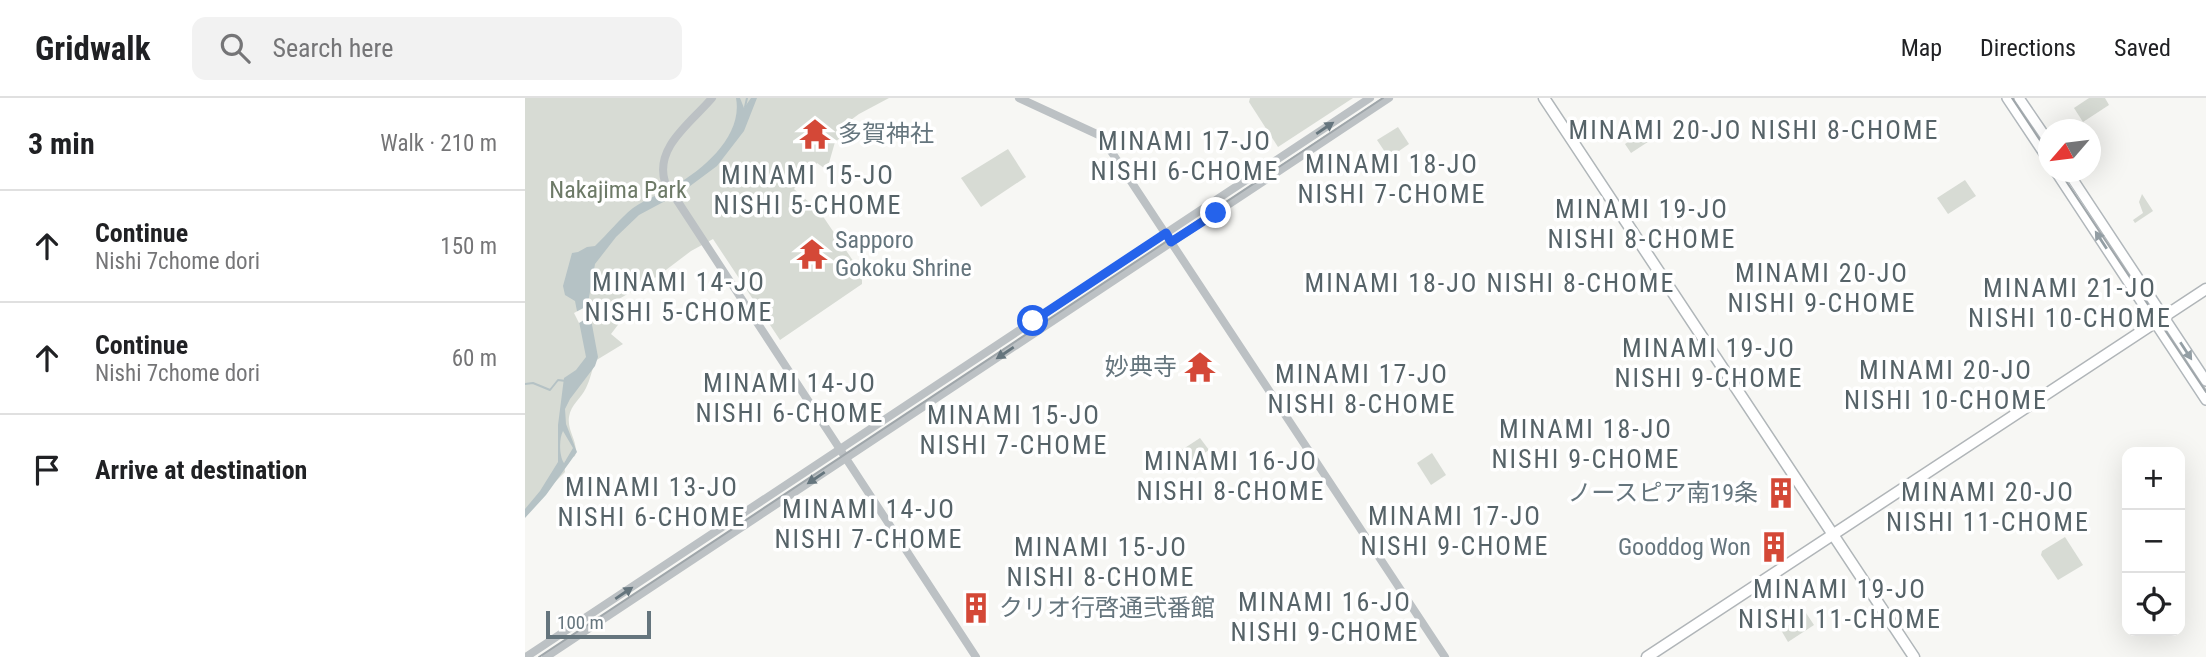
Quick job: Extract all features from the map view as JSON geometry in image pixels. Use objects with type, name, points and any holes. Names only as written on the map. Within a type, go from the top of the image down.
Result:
[{"type":"main road","points":[[1544,98],[1914,657]]},
{"type":"main road","points":[[2007,98],[2038,144]]},
{"type":"main road","points":[[2019,98],[2038,126]]},
{"type":"main road","points":[[2063,182],[2206,381]]},
{"type":"main road","points":[[2074,182],[2206,400]]},
{"type":"main road","points":[[1647,657],[2206,289]]},
{"type":"street","points":[[712,98],[665,152],[662,174],[671,193],[976,657]]},
{"type":"street","points":[[1019,98],[1101,136],[1445,657]]},
{"type":"street","points":[[526,657],[1370,98]]},
{"type":"street","points":[[546,657],[1389,98]]},
{"type":"green space","name":"Nakajima Park","points":[[525,98],[889,98],[859,114],[836,131],[840,138],[835,142],[827,170],[817,163],[794,189],[820,212],[862,274],[862,284],[780,340],[713,239],[691,251],[658,276],[585,319],[615,306],[627,313],[611,334],[623,344],[595,361],[586,388],[569,417],[575,456],[566,460],[565,472],[525,512]]},
{"type":"green space","points":[[1250,98],[1353,98],[1278,147],[1249,102]]},
{"type":"green space","points":[[2089,98],[2105,98],[2109,105],[2088,119],[2081,119],[2074,108]]},
{"type":"green space","points":[[1654,125],[1660,134],[1631,153],[1625,144]]},
{"type":"green space","points":[[1398,127],[1409,144],[1389,158],[1377,140]]},
{"type":"green space","points":[[1008,149],[1026,177],[981,207],[961,178]]},
{"type":"green space","points":[[1965,180],[1976,196],[1948,214],[1937,198]]},
{"type":"green space","points":[[2142,194],[2153,211],[2135,223],[2133,220],[2143,213],[2139,202]]},
{"type":"green space","points":[[1200,438],[1209,450],[1179,470],[1171,457]]},
{"type":"green space","points":[[1432,453],[1446,475],[1431,485],[1417,463]]},
{"type":"green space","points":[[2065,537],[2083,565],[2058,580],[2041,555],[2042,551]]},
{"type":"green space","points":[[1806,613],[1814,625],[1788,642],[1781,630]]},
{"type":"shaded area","points":[[736,98],[740,98],[744,108],[751,98],[757,98],[744,131],[717,166],[682,192],[639,215],[616,237],[595,264],[588,303],[598,357],[595,366],[565,409],[566,424],[577,452],[546,495],[525,518],[525,509],[558,462],[558,425],[564,378],[576,370],[586,357],[575,301],[565,295],[563,286],[572,253],[595,246],[633,208],[676,185],[710,160],[728,137],[737,112]],"holes":[[[563,431],[573,448],[564,463],[560,447]]]},
{"type":"pier","points":[[591,304],[594,314],[579,323],[574,313]]},
{"type":"waterway","points":[[745,107],[747,98]]},
{"type":"waterway","points":[[525,384],[533,383],[550,390],[558,380],[566,381]]},
{"type":"tram line","points":[[539,657],[1383,98]]},
{"type":"tram line","points":[[2012,98],[2038,137]]},
{"type":"tram line","points":[[2067,182],[2206,392]]},
{"type":"place","name":"多賀神社","points":[[815,134]]},
{"type":"place","name":"Sapporo Gokoku Shrine","points":[[812,254]]},
{"type":"place","name":"妙典寺","points":[[1200,367]]},
{"type":"place","name":"ノースピア南19条","points":[[1781,493]]},
{"type":"place","name":"Gooddog Won","points":[[1774,547]]},
{"type":"place","name":"クリオ行啓通弐番館","points":[[976,608]]},
{"type":"district","name":"MINAMI 20-JO NISHI 8-CHOME","points":[[1754,130]]},
{"type":"district","name":"MINAMI 17-JO NISHI 6-CHOME","points":[[1185,156]]},
{"type":"district","name":"MINAMI 18-JO NISHI 7-CHOME","points":[[1392,179]]},
{"type":"district","name":"MINAMI 15-JO NISHI 5-CHOME","points":[[808,190]]},
{"type":"district","name":"MINAMI 19-JO NISHI 8-CHOME","points":[[1642,224]]},
{"type":"district","name":"MINAMI 18-JO NISHI 8-CHOME","points":[[1490,283]]},
{"type":"district","name":"MINAMI 20-JO NISHI 9-CHOME","points":[[1822,288]]},
{"type":"district","name":"MINAMI 14-JO NISHI 5-CHOME","points":[[679,297]]},
{"type":"district","name":"MINAMI 21-JO NISHI 10-CHOME","points":[[2070,302]]},
{"type":"district","name":"MINAMI 19-JO NISHI 9-CHOME","points":[[1709,363]]},
{"type":"district","name":"MINAMI 20-JO NISHI 10-CHOME","points":[[1946,385]]},
{"type":"district","name":"MINAMI 17-JO NISHI 8-CHOME","points":[[1362,389]]},
{"type":"district","name":"MINAMI 14-JO NISHI 6-CHOME","points":[[790,398]]},
{"type":"district","name":"MINAMI 15-JO NISHI 7-CHOME","points":[[1014,430]]},
{"type":"district","name":"MINAMI 18-JO NISHI 9-CHOME","points":[[1586,444]]},
{"type":"district","name":"MINAMI 16-JO NISHI 8-CHOME","points":[[1231,476]]},
{"type":"district","name":"MINAMI 13-JO NISHI 6-CHOME","points":[[652,502]]},
{"type":"district","name":"MINAMI 20-JO NISHI 11-CHOME","points":[[1988,507]]},
{"type":"district","name":"MINAMI 14-JO NISHI 7-CHOME","points":[[869,524]]},
{"type":"district","name":"MINAMI 17-JO NISHI 9-CHOME","points":[[1455,531]]},
{"type":"district","name":"MINAMI 15-JO NISHI 8-CHOME","points":[[1101,562]]},
{"type":"district","name":"MINAMI 19-JO NISHI 11-CHOME","points":[[1840,604]]},
{"type":"district","name":"MINAMI 16-JO NISHI 9-CHOME","points":[[1325,617]]},
{"type":"route","points":[[1033,321],[1166,233],[1171,242],[1216,213]]}]
